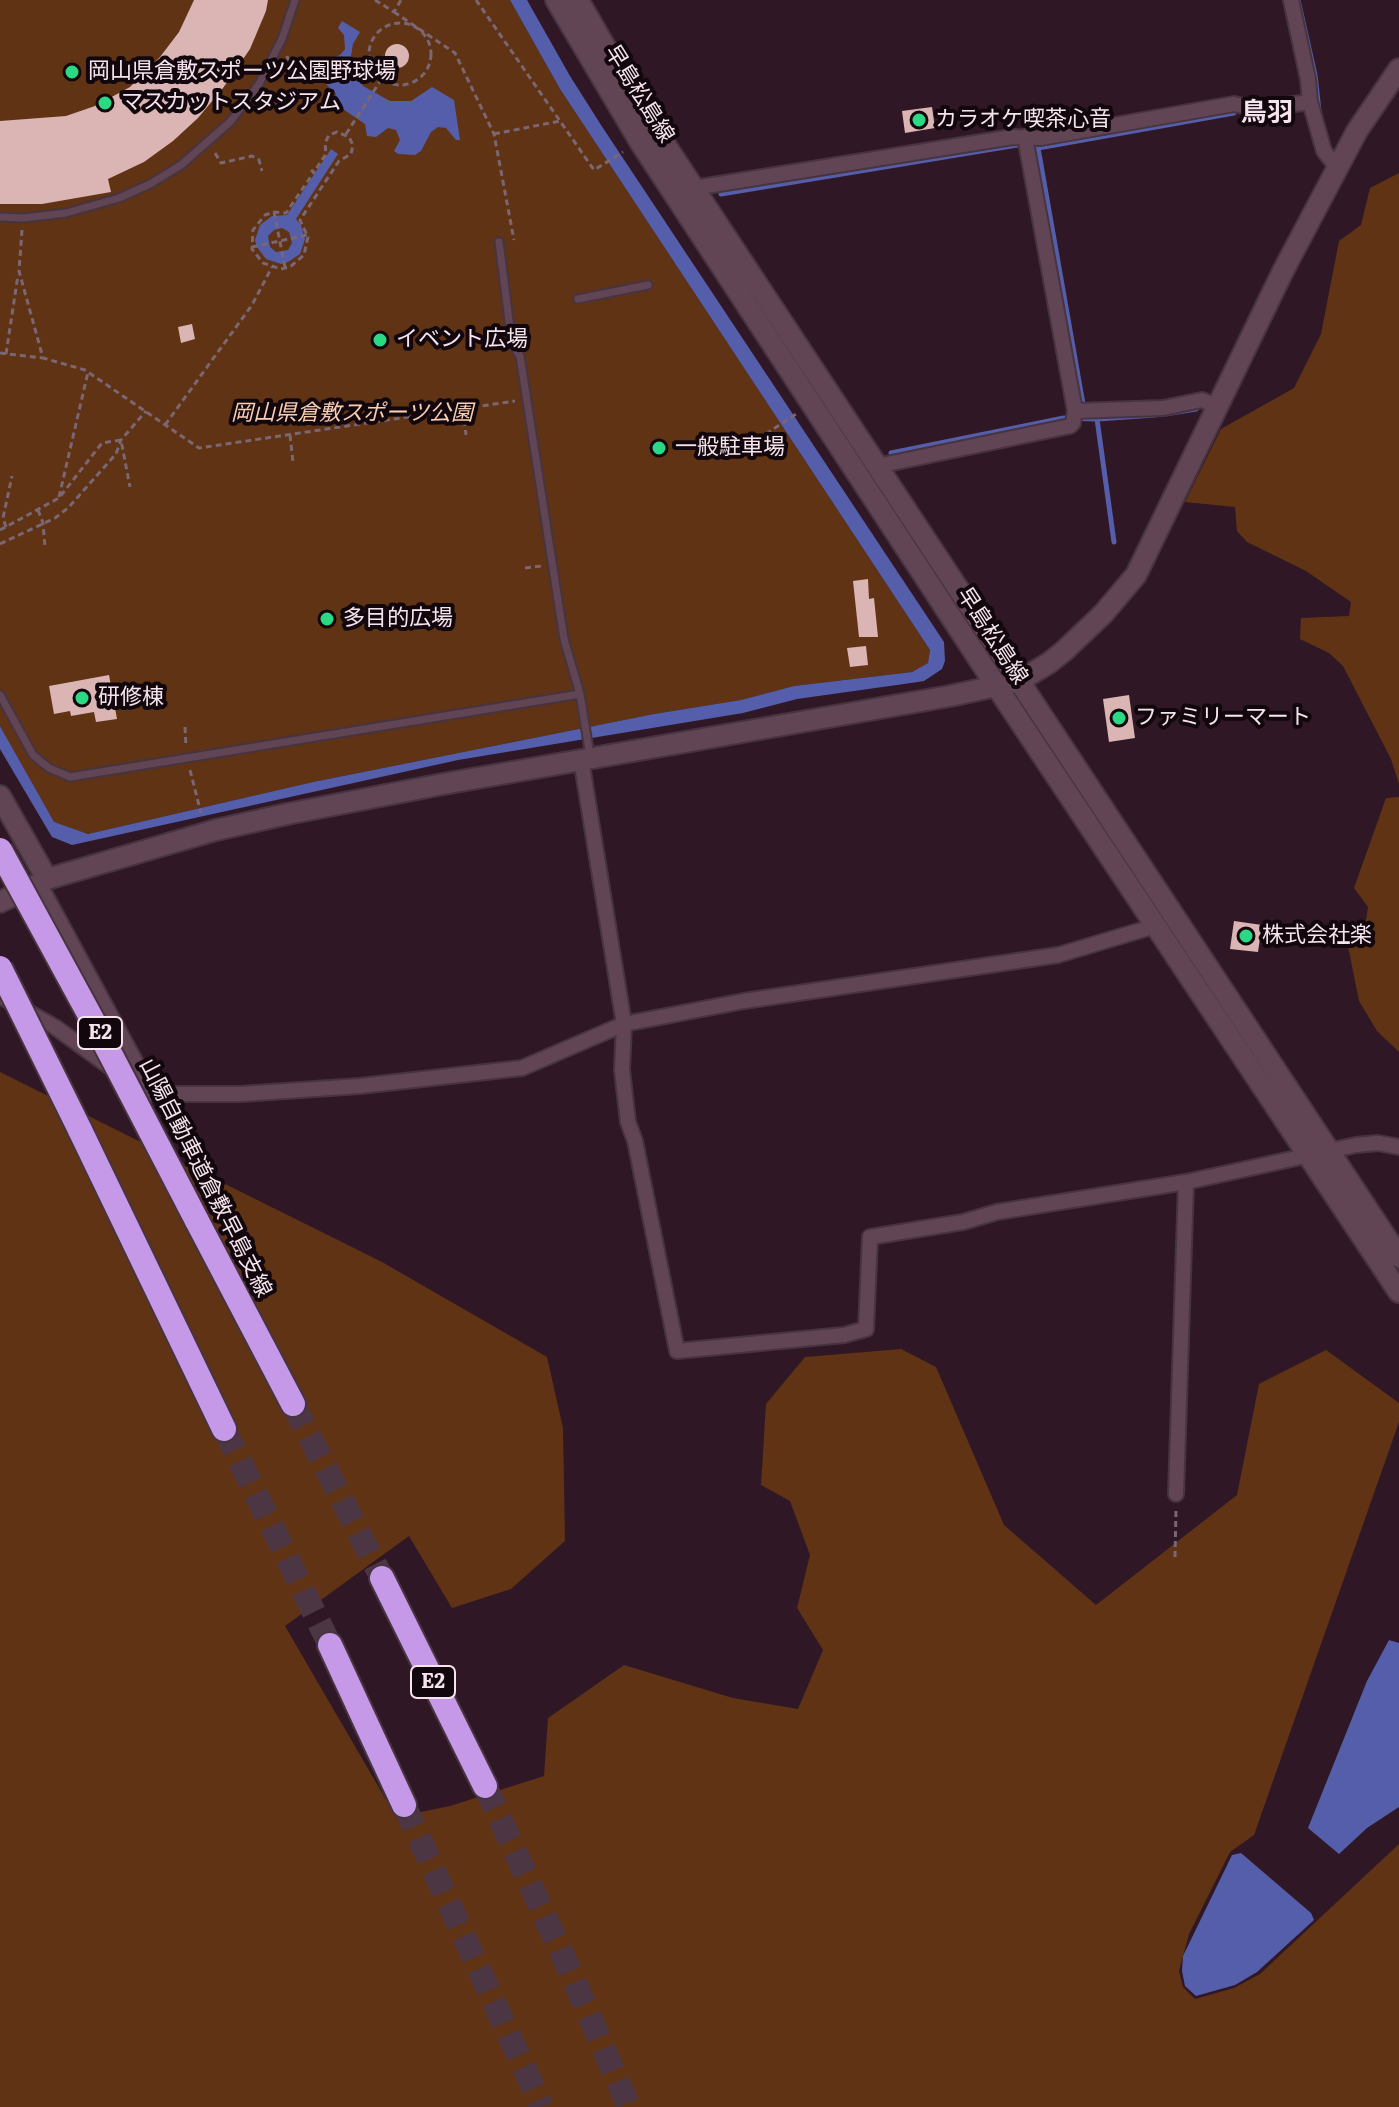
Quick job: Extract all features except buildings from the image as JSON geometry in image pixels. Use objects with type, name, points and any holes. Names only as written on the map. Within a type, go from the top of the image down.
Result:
[{"type":"highway","name":"山陽自動車道倉敷早島支線","points":[[0,850],[293,1404]]},
{"type":"highway","points":[[0,968],[224,1429]]},
{"type":"highway","name":"E2","points":[[382,1578],[485,1786]]},
{"type":"highway","points":[[330,1645],[404,1805]]},
{"type":"main road","name":"早島松島線","points":[[556,0],[640,142],[1155,926],[1320,1154],[1399,1257]]},
{"type":"main road","name":"早島松島線","points":[[578,0],[637,102],[1019,681],[1320,1154],[1399,1292]]},
{"type":"main road","points":[[0,902],[43,881],[205,833],[287,814],[586,752],[1019,681],[1064,651],[1103,614],[1136,575],[1283,271],[1357,131],[1399,69]]},
{"type":"main road","points":[[0,796],[43,881]]},
{"type":"street","points":[[1291,0],[1310,102],[1324,151],[1338,169]]},
{"type":"street","points":[[694,188],[1026,144],[1041,138],[1234,104],[1257,109],[1310,102]]},
{"type":"street","points":[[877,466],[1070,426],[1078,414],[1026,144]]},
{"type":"street","points":[[1078,414],[1163,408],[1202,400],[1216,406]]},
{"type":"street","points":[[586,752],[624,1024],[622,1070],[628,1122],[635,1141],[677,1351],[844,1335],[866,1329],[870,1237],[963,1222],[997,1212],[1186,1182],[1356,1145],[1378,1143],[1399,1147]]},
{"type":"street","points":[[43,881],[153,1094]]},
{"type":"street","points":[[0,996],[55,1027],[135,1087],[153,1094],[241,1094],[522,1068],[624,1024],[744,1001],[1058,955],[1155,926]]},
{"type":"street","points":[[1176,1494],[1186,1182]]},
{"type":"lane","points":[[0,217],[66,213],[119,198],[181,165],[231,121],[259,84],[282,39],[295,0]]},
{"type":"lane","points":[[499,242],[512,344],[520,356],[564,639],[580,694],[586,752]]},
{"type":"lane","points":[[578,299],[648,285]]},
{"type":"lane","points":[[0,695],[33,755],[49,768],[70,777],[580,694]]},
{"type":"path","points":[[375,0],[455,53],[494,134],[514,240]]},
{"type":"path","points":[[394,12],[401,0]]},
{"type":"path","points":[[476,0],[594,170],[623,151]]},
{"type":"path","points":[[393,23],[413,26],[421,31],[431,47],[429,66],[424,74],[408,84],[390,84],[381,79],[370,63],[371,43],[376,34],[393,23]]},
{"type":"path","points":[[346,134],[381,79]]},
{"type":"path","points":[[494,134],[560,121]]},
{"type":"path","points":[[337,132],[346,134],[352,141],[351,154],[339,161],[300,220],[304,221],[308,235],[305,256],[285,268],[260,264],[252,247],[256,223],[274,212],[284,209],[286,213],[326,154],[325,143],[329,135],[337,132]]},
{"type":"path","points":[[208,143],[221,163],[252,156],[259,160],[262,171]]},
{"type":"path","points":[[274,212],[285,268]]},
{"type":"path","points":[[6,354],[19,271],[23,218]]},
{"type":"path","points":[[249,220],[256,223]]},
{"type":"path","points":[[252,247],[308,235]]},
{"type":"path","points":[[165,425],[252,305],[272,267]]},
{"type":"path","points":[[19,271],[43,358]]},
{"type":"path","points":[[0,353],[43,358],[88,372],[199,448],[526,399]]},
{"type":"path","points":[[59,498],[88,372]]},
{"type":"path","points":[[463,410],[466,435]]},
{"type":"path","points":[[0,544],[68,508],[116,454],[121,440],[146,411]]},
{"type":"path","points":[[749,445],[793,416]]},
{"type":"path","points":[[290,435],[293,462]]},
{"type":"path","points":[[0,530],[59,498],[102,443],[121,440]]},
{"type":"path","points":[[121,440],[130,487]]},
{"type":"path","points":[[6,527],[3,518],[12,476]]},
{"type":"path","points":[[0,501],[6,502]]},
{"type":"path","points":[[38,510],[43,523],[45,547]]},
{"type":"path","points":[[199,807],[202,818]]},
{"type":"path","points":[[1175,1557],[1176,1494]]},
{"type":"green space","name":"岡山県倉敷スポーツ公園","points":[[0,0],[510,0],[560,89],[930,650],[928,663],[912,672],[794,686],[741,700],[654,714],[313,782],[88,834],[54,823],[0,726]]},
{"type":"green space","points":[[1399,173],[1399,784],[1391,759],[1343,666],[1329,653],[1300,639],[1301,618],[1349,616],[1351,602],[1306,571],[1247,542],[1237,531],[1235,507],[1185,502],[1221,429],[1294,388],[1321,334],[1339,241],[1361,225],[1370,188]]},
{"type":"green space","points":[[1399,797],[1399,1052],[1377,1031],[1359,1001],[1348,946],[1351,931],[1365,926],[1368,907],[1354,888],[1386,798]]},
{"type":"green space","points":[[0,1072],[382,1262],[547,1357],[563,1428],[565,1541],[511,1589],[452,1608],[409,1536],[285,1626],[396,1817],[450,1806],[544,1776],[548,1718],[624,1665],[733,1698],[798,1709],[823,1650],[797,1608],[810,1555],[790,1501],[761,1485],[766,1404],[805,1357],[901,1349],[936,1367],[1004,1525],[1096,1605],[1237,1495],[1259,1384],[1326,1350],[1399,1403],[1399,1422],[1254,1835],[1230,1852],[1189,1934],[1179,1971],[1183,1987],[1195,1999],[1234,1988],[1260,1974],[1399,1844],[1399,2107],[0,2107]]},
{"type":"water","points":[[510,0],[527,0],[601,125],[944,642],[945,661],[942,669],[924,681],[797,699],[743,713],[458,760],[72,845],[52,837],[0,749],[0,726],[54,822],[88,834],[313,782],[654,714],[741,700],[794,686],[912,672],[928,663],[930,650],[560,89]]},
{"type":"water","points":[[342,21],[360,32],[351,56],[355,74],[363,86],[390,101],[411,101],[432,87],[454,100],[460,140],[456,140],[446,128],[438,127],[431,132],[421,151],[415,155],[398,154],[394,151],[400,140],[396,130],[388,128],[376,137],[367,136],[365,124],[334,103],[336,94],[319,77],[319,69],[345,49],[344,35],[338,28]]},
{"type":"water","points":[[331,149],[338,154],[296,219],[305,239],[300,254],[281,264],[266,259],[255,240],[260,225],[272,216],[287,215]],"holes":[[[282,228],[289,232],[292,243],[288,250],[276,252],[270,247],[268,236],[274,230]]]},
{"type":"water","points":[[1389,1640],[1399,1643],[1399,1807],[1367,1828],[1339,1854],[1308,1828],[1367,1681]]},
{"type":"water","points":[[1241,1853],[1311,1913],[1314,1920],[1257,1972],[1235,1985],[1196,1996],[1185,1986],[1183,1956],[1232,1855]]},
{"type":"waterway","points":[[1298,0],[1315,75],[1319,111]]},
{"type":"waterway","points":[[721,194],[1017,145],[1038,148],[1234,113]]},
{"type":"waterway","points":[[1038,148],[1084,410]]},
{"type":"waterway","points":[[1165,414],[1196,409]]},
{"type":"waterway","points":[[891,453],[1064,418],[1155,415]]},
{"type":"waterway","points":[[1097,419],[1114,542]]},
{"type":"tunnel","points":[[293,1404],[382,1578]]},
{"type":"tunnel","points":[[224,1429],[330,1645]]},
{"type":"tunnel","points":[[485,1786],[629,2107]]},
{"type":"tunnel","points":[[404,1805],[542,2107]]},
{"type":"place","name":"岡山県倉敷スポーツ公園野球場","points":[[72,72]]},
{"type":"place","name":"マスカットスタジアム","points":[[105,103]]},
{"type":"place","name":"カラオケ喫茶心音","points":[[919,120]]},
{"type":"place","name":"イベント広場","points":[[380,340]]},
{"type":"place","name":"一般駐車場","points":[[659,448]]},
{"type":"place","name":"多目的広場","points":[[327,619]]},
{"type":"place","name":"研修棟","points":[[82,698]]},
{"type":"place","name":"ファミリーマート","points":[[1119,718]]},
{"type":"place","name":"株式会社楽","points":[[1246,936]]},
{"type":"district","name":"鳥羽","points":[[1267,113]]}]
